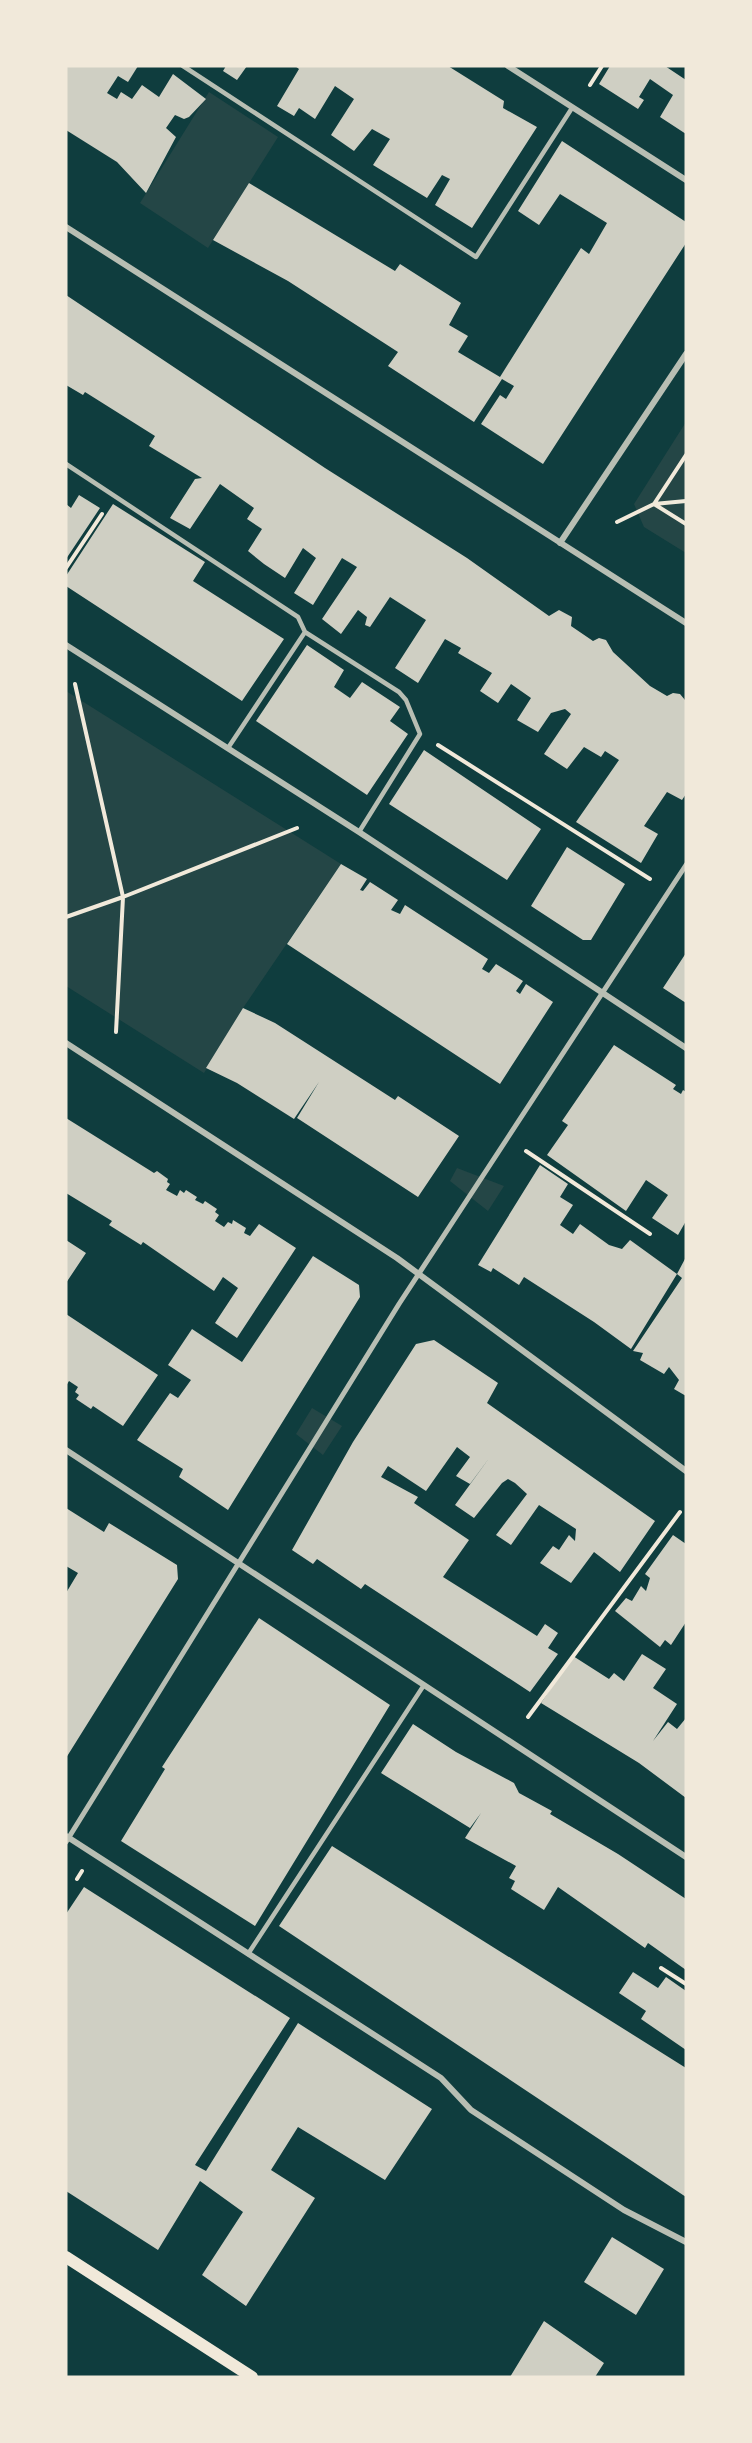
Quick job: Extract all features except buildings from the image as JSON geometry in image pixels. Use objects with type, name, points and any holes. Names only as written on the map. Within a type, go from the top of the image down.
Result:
[{"type":"main road","points":[[66,2257],[252,2377]]},
{"type":"street","points":[[508,66],[686,180]]},
{"type":"street","points":[[66,227],[686,623]]},
{"type":"street","points":[[560,543],[686,354]]},
{"type":"street","points":[[66,645],[359,832],[686,1048]]},
{"type":"street","points":[[686,865],[419,1274],[67,1839],[441,2078],[471,2110],[624,2210],[686,2242]]},
{"type":"street","points":[[66,1043],[419,1274],[686,1471]]},
{"type":"street","points":[[66,1450],[239,1561],[686,1857]]},
{"type":"lane","points":[[183,66],[476,257],[572,108]]},
{"type":"lane","points":[[66,464],[298,617],[305,632],[399,692],[406,700],[420,734],[359,832]]},
{"type":"lane","points":[[228,748],[305,632]]},
{"type":"lane","points":[[248,1954],[424,1684]]},
{"type":"path","points":[[590,85],[602,66]]},
{"type":"path","points":[[654,504],[686,455]]},
{"type":"path","points":[[66,568],[115,495]]},
{"type":"path","points":[[617,522],[654,504],[686,501]]},
{"type":"path","points":[[654,504],[686,524]]},
{"type":"path","points":[[75,684],[123,897],[116,1032]]},
{"type":"path","points":[[420,734],[669,891]]},
{"type":"path","points":[[66,917],[123,897],[297,828]]},
{"type":"path","points":[[508,1139],[650,1234]]},
{"type":"path","points":[[528,1717],[680,1512]]},
{"type":"path","points":[[661,1968],[686,1984]]},
{"type":"shaded area","points":[[209,92],[278,137],[208,248],[140,203]]},
{"type":"shaded area","points":[[686,422],[686,553],[644,527],[634,504]]},
{"type":"shaded area","points":[[66,691],[341,864],[243,1008],[204,1073],[66,986]]},
{"type":"shaded area","points":[[457,1168],[504,1186],[488,1211],[450,1181]]},
{"type":"shaded area","points":[[312,1408],[342,1426],[323,1455],[296,1434]]}]
